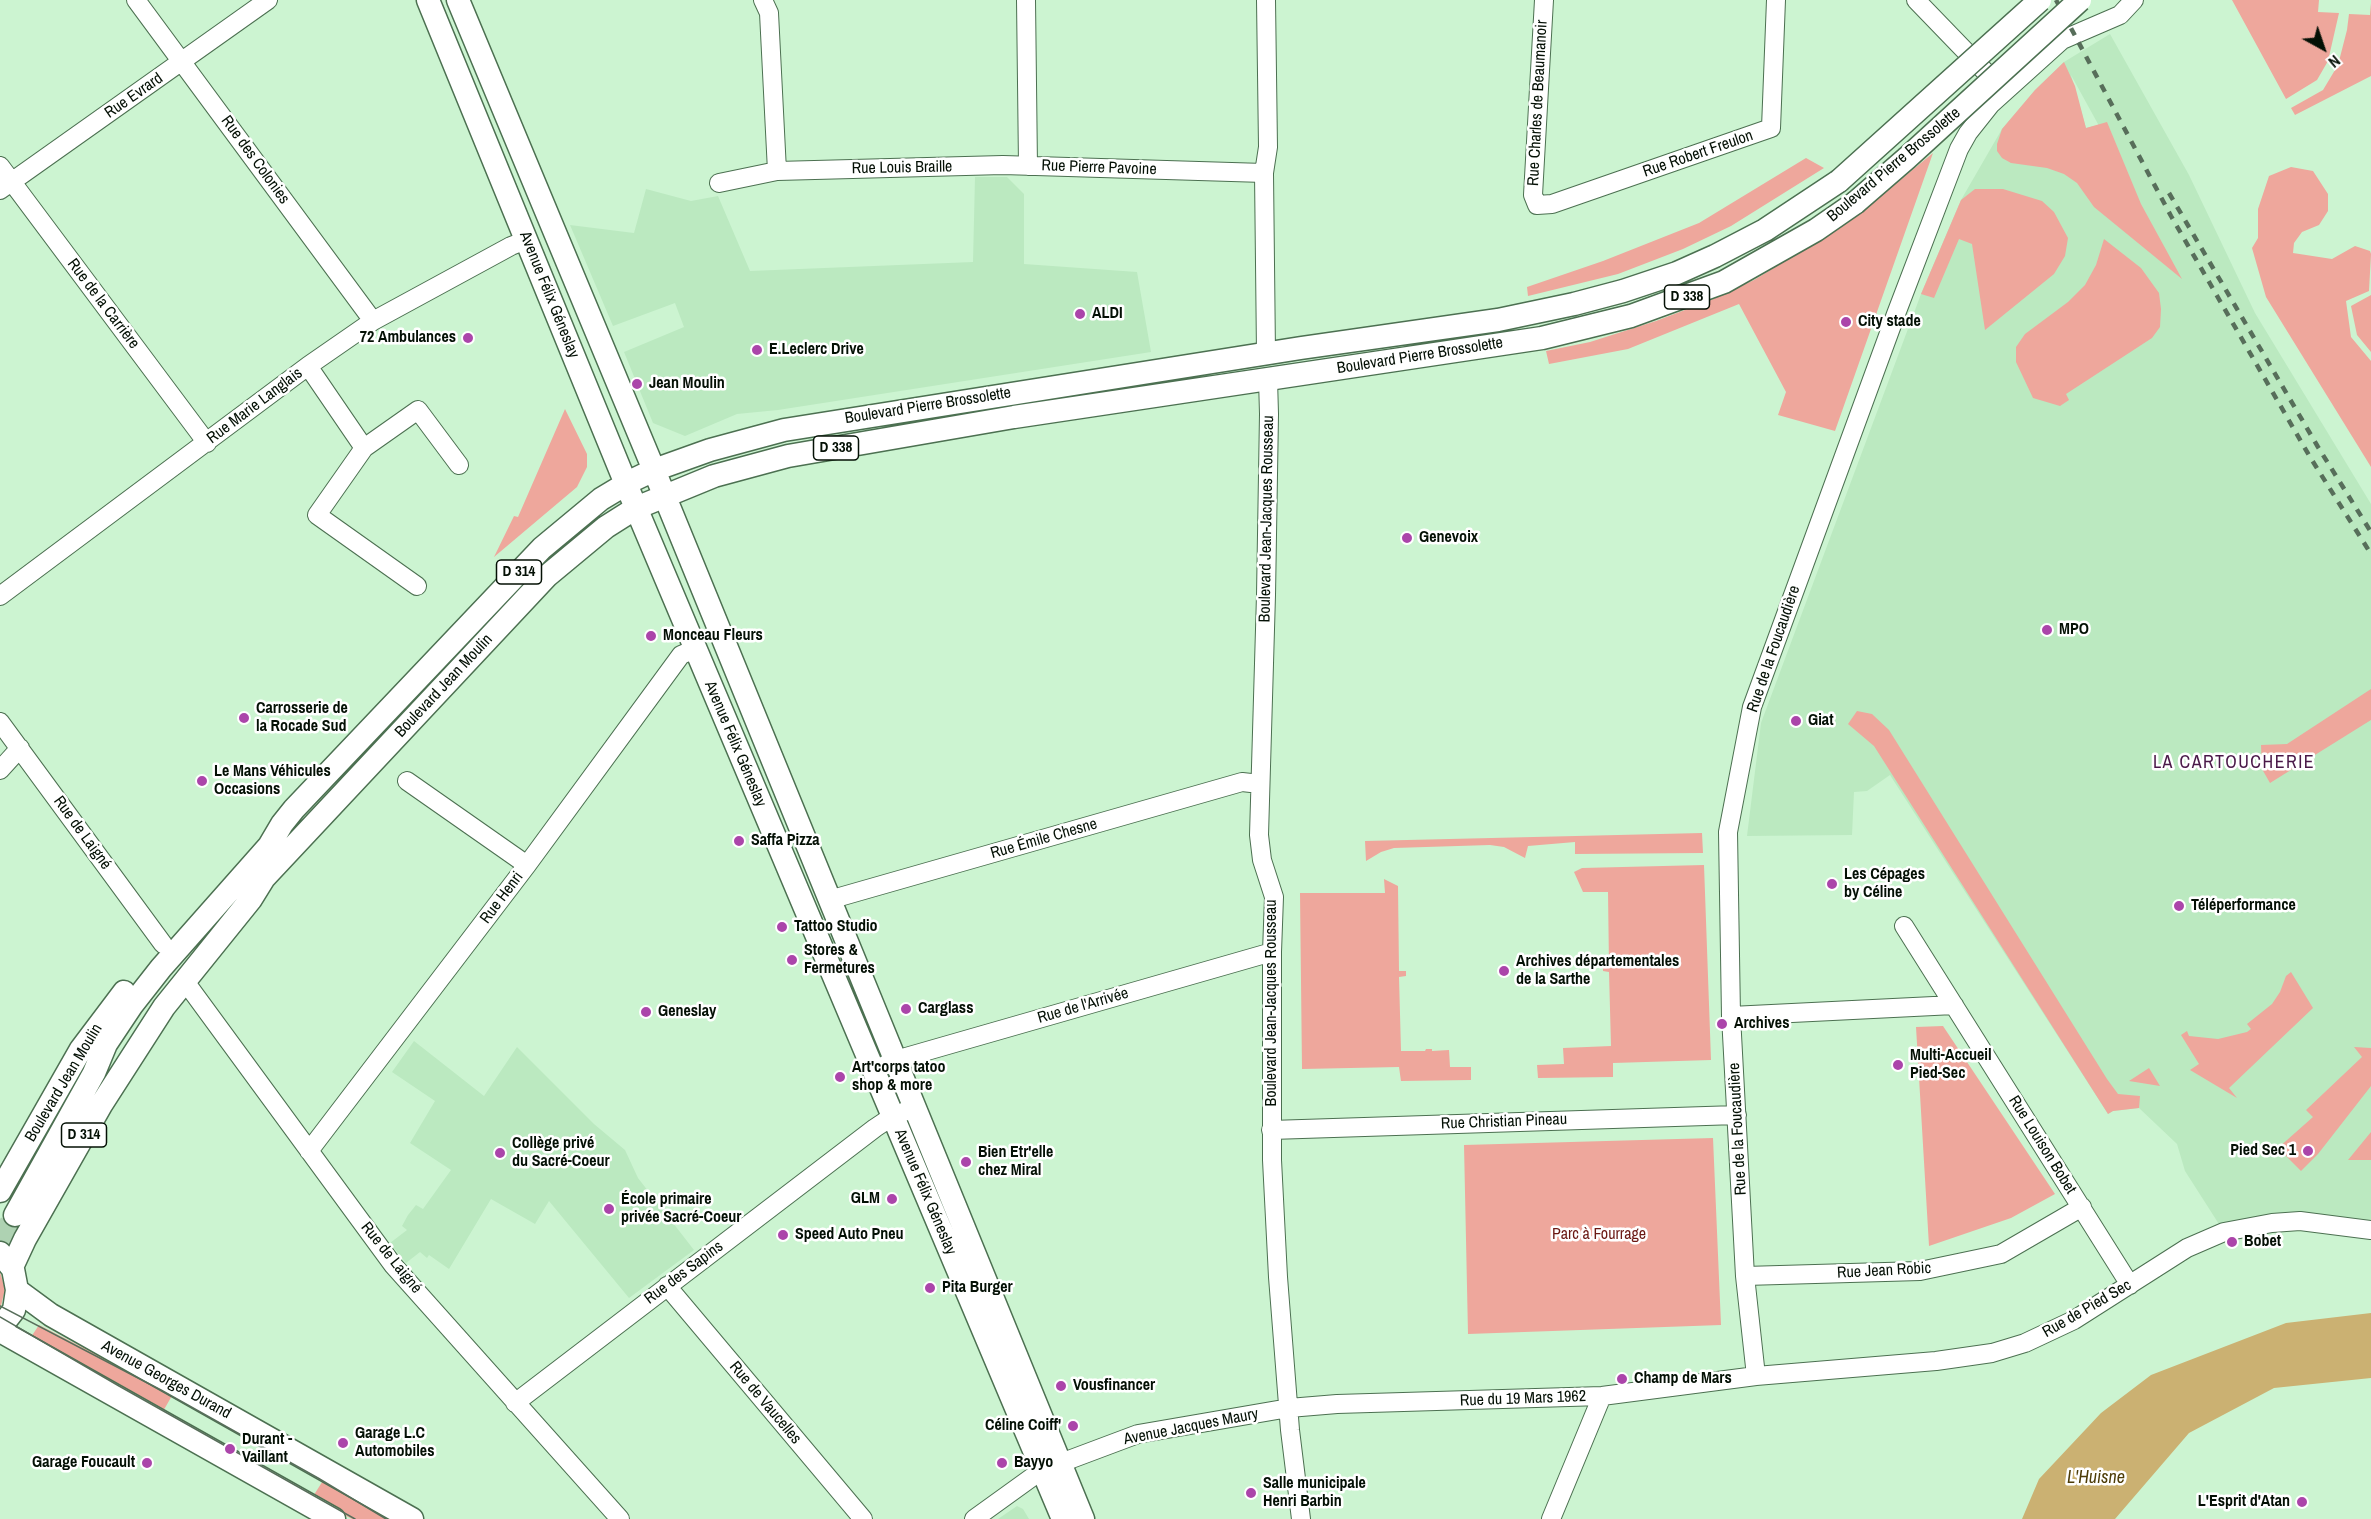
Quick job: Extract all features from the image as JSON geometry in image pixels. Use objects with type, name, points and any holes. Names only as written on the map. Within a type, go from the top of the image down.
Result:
[{"type":"main road","name":"Avenue Félix Géneslay","points":[[428,0],[626,484],[873,1070],[1051,1466],[1083,1519]]},
{"type":"main road","name":"Avenue Félix Géneslay","points":[[458,0],[654,470],[914,1108],[1051,1466],[1063,1519]]},
{"type":"main road","name":"Boulevard Pierre Brossolette","points":[[626,484],[654,470],[710,450],[784,430],[1301,348],[1498,320],[1623,291],[1677,273],[1715,256],[1774,224],[1839,181],[2040,0]]},
{"type":"main road","name":"Boulevard Pierre Brossolette","points":[[636,508],[714,476],[788,456],[1002,419],[1542,338],[1631,316],[1724,282],[1806,236],[1855,202],[1907,158],[2080,0]]},
{"type":"main road","name":"Boulevard Jean Moulin","points":[[15,1215],[94,1072],[106,1044],[160,968],[269,846],[282,824],[542,548],[601,499],[626,484]]},
{"type":"main road","name":"Boulevard Jean Moulin","points":[[6,1260],[25,1239],[101,1105],[184,980],[251,899],[264,878],[547,576],[606,527],[636,508]]},
{"type":"main road","name":"Boulevard Jean Moulin","points":[[0,1191],[81,1049],[163,944],[259,837],[282,824]]},
{"type":"main road","name":"Boulevard Jean Moulin","points":[[94,1072],[114,1049],[140,1010],[169,973],[243,892],[264,878]]},
{"type":"main road","points":[[6,1260],[17,1290],[14,1310],[0,1330],[334,1519]]},
{"type":"main road","name":"Avenue Georges Durand","points":[[17,1290],[51,1315],[412,1519]]},
{"type":"street","name":"Rue des Colonies","points":[[136,0],[373,321]]},
{"type":"street","name":"Rue Evrard","points":[[5,187],[268,0]]},
{"type":"street","points":[[763,0],[769,14],[777,171]]},
{"type":"street","name":"Rue Pierre Pavoine","points":[[1026,0],[1028,166],[1264,173]]},
{"type":"street","points":[[1266,0],[1268,147],[1264,173],[1266,354]]},
{"type":"street","name":"Rue Charles de Beaumanoir","points":[[1537,205],[1533,195],[1544,0]]},
{"type":"street","name":"Rue Robert Freulon","points":[[1537,205],[1552,204],[1771,128],[1776,0]]},
{"type":"street","points":[[1916,0],[2004,91]]},
{"type":"street","points":[[2108,20],[2119,0]]},
{"type":"street","name":"Rue de la Foucaudière","points":[[1756,1376],[1746,1276],[1731,1016],[1728,832],[1752,707],[1950,170],[1968,133],[2004,91],[2062,40],[2120,15],[2134,0]]},
{"type":"street","name":"Rue de la Carrière","points":[[0,166],[5,187],[207,443]]},
{"type":"street","name":"Rue Louis Braille","points":[[719,183],[777,171],[1028,166]]},
{"type":"street","name":"Rue Marie Langlais","points":[[0,596],[308,366],[373,321],[456,275],[526,240]]},
{"type":"street","points":[[308,366],[364,448]]},
{"type":"street","name":"Boulevard Jean-Jacques Rousseau","points":[[1268,379],[1266,595],[1259,835],[1262,860],[1274,897],[1271,1130],[1278,1276],[1301,1519]]},
{"type":"street","points":[[417,586],[317,515],[364,448],[418,410],[459,465]]},
{"type":"street","name":"Rue Henri","points":[[309,1151],[527,865],[681,655],[695,649]]},
{"type":"street","name":"Rue de Laigné","points":[[0,722],[163,944]]},
{"type":"street","points":[[0,770],[20,748]]},
{"type":"street","points":[[407,781],[527,865]]},
{"type":"street","name":"Rue Émile Chesne","points":[[829,900],[1242,782],[1260,784]]},
{"type":"street","name":"Rue Louison Bobet","points":[[1904,926],[2130,1285]]},
{"type":"street","name":"Rue de l'Arrivée","points":[[873,1070],[895,1061],[1272,952]]},
{"type":"street","name":"Rue de Laigné","points":[[184,980],[393,1265],[620,1519]]},
{"type":"street","points":[[1731,1016],[1954,1005]]},
{"type":"street","name":"Rue des Sapins","points":[[515,1403],[893,1116],[914,1108]]},
{"type":"street","name":"Rue Christian Pineau","points":[[1271,1130],[1737,1115]]},
{"type":"street","name":"Rue Jean Robic","points":[[1746,1276],[1910,1272],[1937,1268],[2001,1254],[2082,1207]]},
{"type":"street","name":"Rue de Pied Sec","points":[[1756,1376],[1936,1361],[1992,1353],[2025,1343],[2074,1320],[2187,1248],[2224,1232],[2272,1223],[2300,1221],[2371,1230]]},
{"type":"street","name":"Rue de Vaucelles","points":[[667,1286],[863,1519]]},
{"type":"street","name":"Rue du 19 Mars 1962","points":[[1289,1408],[1336,1404],[1602,1396],[1756,1376]]},
{"type":"street","points":[[1551,1519],[1602,1396]]},
{"type":"street","name":"Avenue Jacques Maury","points":[[974,1519],[1051,1466],[1138,1434],[1289,1408]]},
{"type":"shaded area","points":[[2110,34],[2189,175],[2255,313],[2371,504],[2371,1230],[2300,1221],[2224,1232],[2185,1171],[2177,1144],[2139,1108],[2113,1111],[2108,1114],[1890,775],[1867,791],[1854,792],[1852,835],[1747,836],[1761,723],[1921,294],[1961,200],[2002,129],[2035,90],[2064,62]],"holes":[[[2071,75],[2098,124],[2086,128]]]},
{"type":"shaded area","points":[[975,177],[1007,177],[1024,194],[1024,264],[1137,272],[1151,352],[778,410],[737,414],[685,436],[653,423],[624,352],[684,327],[675,303],[613,326],[570,225],[634,233],[646,189],[691,201],[718,196],[750,271],[973,262]]},
{"type":"shaded area","name":"Collège privé du Sacré-Coeur","points":[[414,1041],[484,1096],[517,1047],[594,1124],[625,1150],[638,1178],[694,1250],[629,1298],[549,1201],[535,1224],[491,1199],[449,1269],[429,1255],[427,1258],[420,1252],[406,1263],[390,1243],[407,1230],[402,1226],[408,1215],[416,1205],[423,1209],[451,1170],[410,1143],[435,1101],[392,1072]]},
{"type":"shaded area","points":[[1017,1506],[1023,1509],[1029,1519],[998,1519]]},
{"type":"green space","points":[[2232,0],[2319,0],[2318,12],[2339,13],[2328,61],[2317,80],[2286,99]]},
{"type":"green space","points":[[2371,3],[2371,76],[2295,115],[2291,108],[2323,90],[2338,65],[2349,14],[2370,15]]},
{"type":"green space","points":[[2064,62],[2075,86],[2086,128],[2107,122],[2141,204],[2182,279],[2094,207],[2077,183],[2064,174],[2047,168],[2011,163],[2002,158],[1997,151],[2002,129],[2035,90]]},
{"type":"green space","points":[[1933,153],[1835,431],[1778,415],[1786,392],[1739,304],[1628,349],[1549,364],[1546,351],[1590,342],[1656,321],[1711,300],[1754,280],[1849,222]]},
{"type":"green space","points":[[1806,158],[1824,168],[1731,226],[1683,249],[1618,274],[1528,296],[1527,287],[1603,261],[1699,223]]},
{"type":"green space","points":[[2291,167],[2313,171],[2328,194],[2328,211],[2319,225],[2302,232],[2294,243],[2293,253],[2332,259],[2355,246],[2370,251],[2371,254],[2369,291],[2346,301],[2351,337],[2371,361],[2371,467],[2266,297],[2252,248],[2258,238],[2258,209],[2269,176]]},
{"type":"green space","points":[[1975,189],[2003,189],[2042,201],[2054,212],[2068,238],[2065,256],[2054,274],[1985,330],[1972,244],[1959,239],[1934,298],[1921,294],[1961,200]]},
{"type":"green space","points":[[2104,239],[2141,268],[2159,293],[2160,327],[2152,338],[2066,394],[2069,400],[2060,406],[2033,398],[2016,362],[2016,347],[2025,334],[2068,302],[2085,285],[2096,265]]},
{"type":"green space","points":[[2371,295],[2371,352],[2357,335],[2351,306]]},
{"type":"green space","points":[[565,409],[587,454],[587,467],[577,487],[494,557],[514,516],[518,517]]},
{"type":"green space","points":[[2371,689],[2371,720],[2270,783],[2262,769],[2261,745],[2287,744]]},
{"type":"green space","points":[[1857,711],[1872,714],[1889,730],[2107,1079],[2118,1094],[2140,1096],[2139,1108],[2113,1111],[2108,1114],[1874,746],[1848,724]]},
{"type":"green space","points":[[1702,833],[1703,853],[1575,854],[1575,842],[1528,846],[1525,858],[1504,847],[1490,845],[1394,848],[1381,852],[1366,861],[1365,841]]},
{"type":"green space","points":[[1704,865],[1711,1060],[1613,1063],[1613,1077],[1538,1078],[1537,1065],[1564,1064],[1563,1048],[1611,1046],[1609,972],[1603,971],[1603,967],[1609,966],[1608,892],[1583,892],[1574,872],[1582,868]]},
{"type":"green space","points":[[1384,879],[1398,886],[1399,971],[1406,971],[1406,976],[1399,977],[1401,1051],[1449,1050],[1450,1067],[1471,1067],[1471,1080],[1401,1081],[1399,1067],[1302,1069],[1300,893],[1385,893]]},
{"type":"green space","points":[[2291,972],[2313,1008],[2229,1088],[2237,1098],[2190,1070],[2199,1064],[2181,1035],[2187,1031],[2189,1036],[2218,1039],[2247,1032],[2251,1029],[2247,1024],[2272,1004],[2286,976]]},
{"type":"green space","points":[[1943,1026],[2055,1194],[2011,1218],[1929,1246],[1916,1027]]},
{"type":"green space","points":[[2354,1047],[2371,1048],[2371,1086],[2318,1154],[2301,1171],[2278,1148],[2313,1117],[2306,1110],[2362,1057]]},
{"type":"green space","points":[[2149,1068],[2160,1086],[2129,1081]]},
{"type":"green space","points":[[2371,1132],[2371,1160],[2348,1160]]},
{"type":"green space","name":"Parc à Fourrage","points":[[1713,1138],[1721,1325],[1468,1334],[1464,1145]]},
{"type":"green space","points":[[0,1272],[5,1289],[0,1310]]},
{"type":"green space","points":[[39,1325],[173,1394],[162,1413],[31,1337]]},
{"type":"green space","points":[[324,1479],[389,1519],[352,1519],[312,1498]]},
{"type":"water","name":"L'Huisne","points":[[2371,1313],[2371,1378],[2274,1388],[2189,1433],[2115,1519],[2022,1519],[2039,1479],[2101,1413],[2151,1375],[2286,1323]]},
{"type":"tunnel","points":[[0,1242],[15,1215]]},
{"type":"tram line","points":[[0,1306],[161,1390],[386,1519]]},
{"type":"tram line","points":[[0,1317],[355,1519]]},
{"type":"railway","points":[[2056,0],[2171,216],[2310,457],[2371,554]]},
{"type":"railway","points":[[2169,193],[2318,447],[2371,532]]},
{"type":"place","name":"ALDI","points":[[1080,314]]},
{"type":"place","name":"City stade","points":[[1846,322]]},
{"type":"place","name":"72 Ambulances","points":[[468,338]]},
{"type":"place","name":"E.Leclerc Drive","points":[[757,350]]},
{"type":"place","name":"Jean Moulin","points":[[637,384]]},
{"type":"place","name":"Genevoix","points":[[1407,538]]},
{"type":"place","name":"MPO","points":[[2047,630]]},
{"type":"place","name":"Monceau Fleurs","points":[[651,636]]},
{"type":"place","name":"Carrosserie de la Rocade Sud","points":[[244,718]]},
{"type":"place","name":"Giat","points":[[1796,721]]},
{"type":"place","name":"Le Mans Véhicules Occasions","points":[[202,781]]},
{"type":"place","name":"Saffa Pizza","points":[[739,841]]},
{"type":"place","name":"Les Cépages by Céline","points":[[1832,884]]},
{"type":"place","name":"Téléperformance","points":[[2179,906]]},
{"type":"place","name":"Tattoo Studio","points":[[782,927]]},
{"type":"place","name":"Stores & Fermetures","points":[[792,960]]},
{"type":"place","name":"Archives départementales de la Sarthe","points":[[1504,971]]},
{"type":"place","name":"Carglass","points":[[906,1009]]},
{"type":"place","name":"Geneslay","points":[[646,1012]]},
{"type":"place","name":"Archives","points":[[1722,1024]]},
{"type":"place","name":"Multi-Accueil Pied-Sec","points":[[1898,1065]]},
{"type":"place","name":"Art'corps tatoo shop & more","points":[[840,1077]]},
{"type":"place","name":"Pied Sec 1","points":[[2308,1151]]},
{"type":"place","name":"Collège privé du Sacré-Coeur","points":[[500,1153]]},
{"type":"place","name":"Bien Etr'elle chez Miral","points":[[966,1162]]},
{"type":"place","name":"GLM","points":[[892,1199]]},
{"type":"place","name":"École primaire privée Sacré-Coeur","points":[[609,1209]]},
{"type":"place","name":"Speed Auto Pneu","points":[[783,1235]]},
{"type":"place","name":"Bobet","points":[[2232,1242]]},
{"type":"place","name":"Pita Burger","points":[[930,1288]]},
{"type":"place","name":"Champ de Mars","points":[[1622,1379]]},
{"type":"place","name":"Vousfinancer","points":[[1061,1386]]},
{"type":"place","name":"Céline Coiff'","points":[[1073,1426]]},
{"type":"place","name":"Garage L.C Automobiles","points":[[343,1443]]},
{"type":"place","name":"Durant - Vaillant","points":[[230,1449]]},
{"type":"place","name":"Garage Foucault","points":[[147,1463]]},
{"type":"place","name":"Bayyo","points":[[1002,1463]]},
{"type":"place","name":"Salle municipale Henri Barbin","points":[[1251,1493]]},
{"type":"place","name":"L'Esprit d'Atan","points":[[2302,1502]]},
{"type":"district","name":"LA CARTOUCHERIE","points":[[2234,763]]}]
